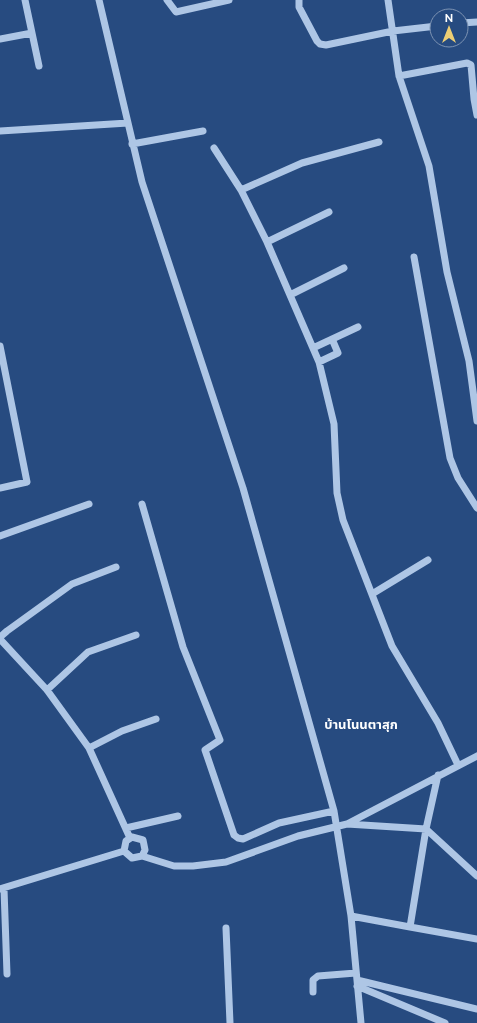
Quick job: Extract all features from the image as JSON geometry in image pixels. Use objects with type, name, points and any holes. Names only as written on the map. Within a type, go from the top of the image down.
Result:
[{"type":"street","points":[[25,0],[39,66]]},
{"type":"street","points":[[99,0],[142,182],[244,488],[334,811],[338,827],[351,916],[361,1023]]},
{"type":"street","points":[[167,0],[176,12],[229,0]]},
{"type":"street","points":[[299,0],[299,7],[320,44],[326,45],[393,31],[429,27]]},
{"type":"street","points":[[388,0],[399,76],[429,166],[447,272],[469,361],[477,421]]},
{"type":"street","points":[[0,39],[32,34]]},
{"type":"street","points":[[399,76],[467,63],[471,66],[477,115]]},
{"type":"street","points":[[0,131],[128,123]]},
{"type":"street","points":[[132,144],[203,132]]},
{"type":"street","points":[[241,190],[302,163],[379,142]]},
{"type":"street","points":[[214,148],[241,190],[267,242],[319,362],[334,424],[337,493],[343,520],[392,646],[438,723],[458,765]]},
{"type":"street","points":[[267,242],[329,212]]},
{"type":"street","points":[[414,257],[450,458],[458,478],[477,508]]},
{"type":"street","points":[[290,295],[344,268]]},
{"type":"street","points":[[313,348],[358,327]]},
{"type":"street","points":[[319,362],[338,353],[332,339]]},
{"type":"street","points":[[0,346],[27,482],[0,488]]},
{"type":"street","points":[[0,536],[89,504]]},
{"type":"street","points":[[142,504],[183,647],[220,740],[205,750],[234,835],[238,838],[244,839],[279,823],[334,811]]},
{"type":"street","points":[[372,594],[428,560]]},
{"type":"street","points":[[116,567],[72,584],[7,630],[0,638],[47,690],[89,748],[130,838]]},
{"type":"street","points":[[47,690],[88,652],[136,635]]},
{"type":"street","points":[[89,748],[122,731],[156,719]]},
{"type":"street","points":[[142,856],[145,850],[145,843],[140,838],[130,838],[124,844],[124,851],[132,858],[142,856],[174,866],[193,866],[226,862],[298,836],[347,824],[438,775],[477,756]]},
{"type":"street","points":[[410,928],[426,829],[438,775]]},
{"type":"street","points":[[126,828],[178,816]]},
{"type":"street","points":[[347,824],[426,829],[477,876]]},
{"type":"street","points":[[7,974],[2,889],[124,851]]},
{"type":"street","points":[[351,916],[410,928],[477,939]]},
{"type":"street","points":[[226,928],[230,1023]]},
{"type":"street","points":[[313,992],[313,980],[318,976],[357,980],[477,1009]]},
{"type":"street","points":[[357,980],[445,1023]]},
{"type":"district","name":"บ้านโนนตาสุก","points":[[361,724]]}]
